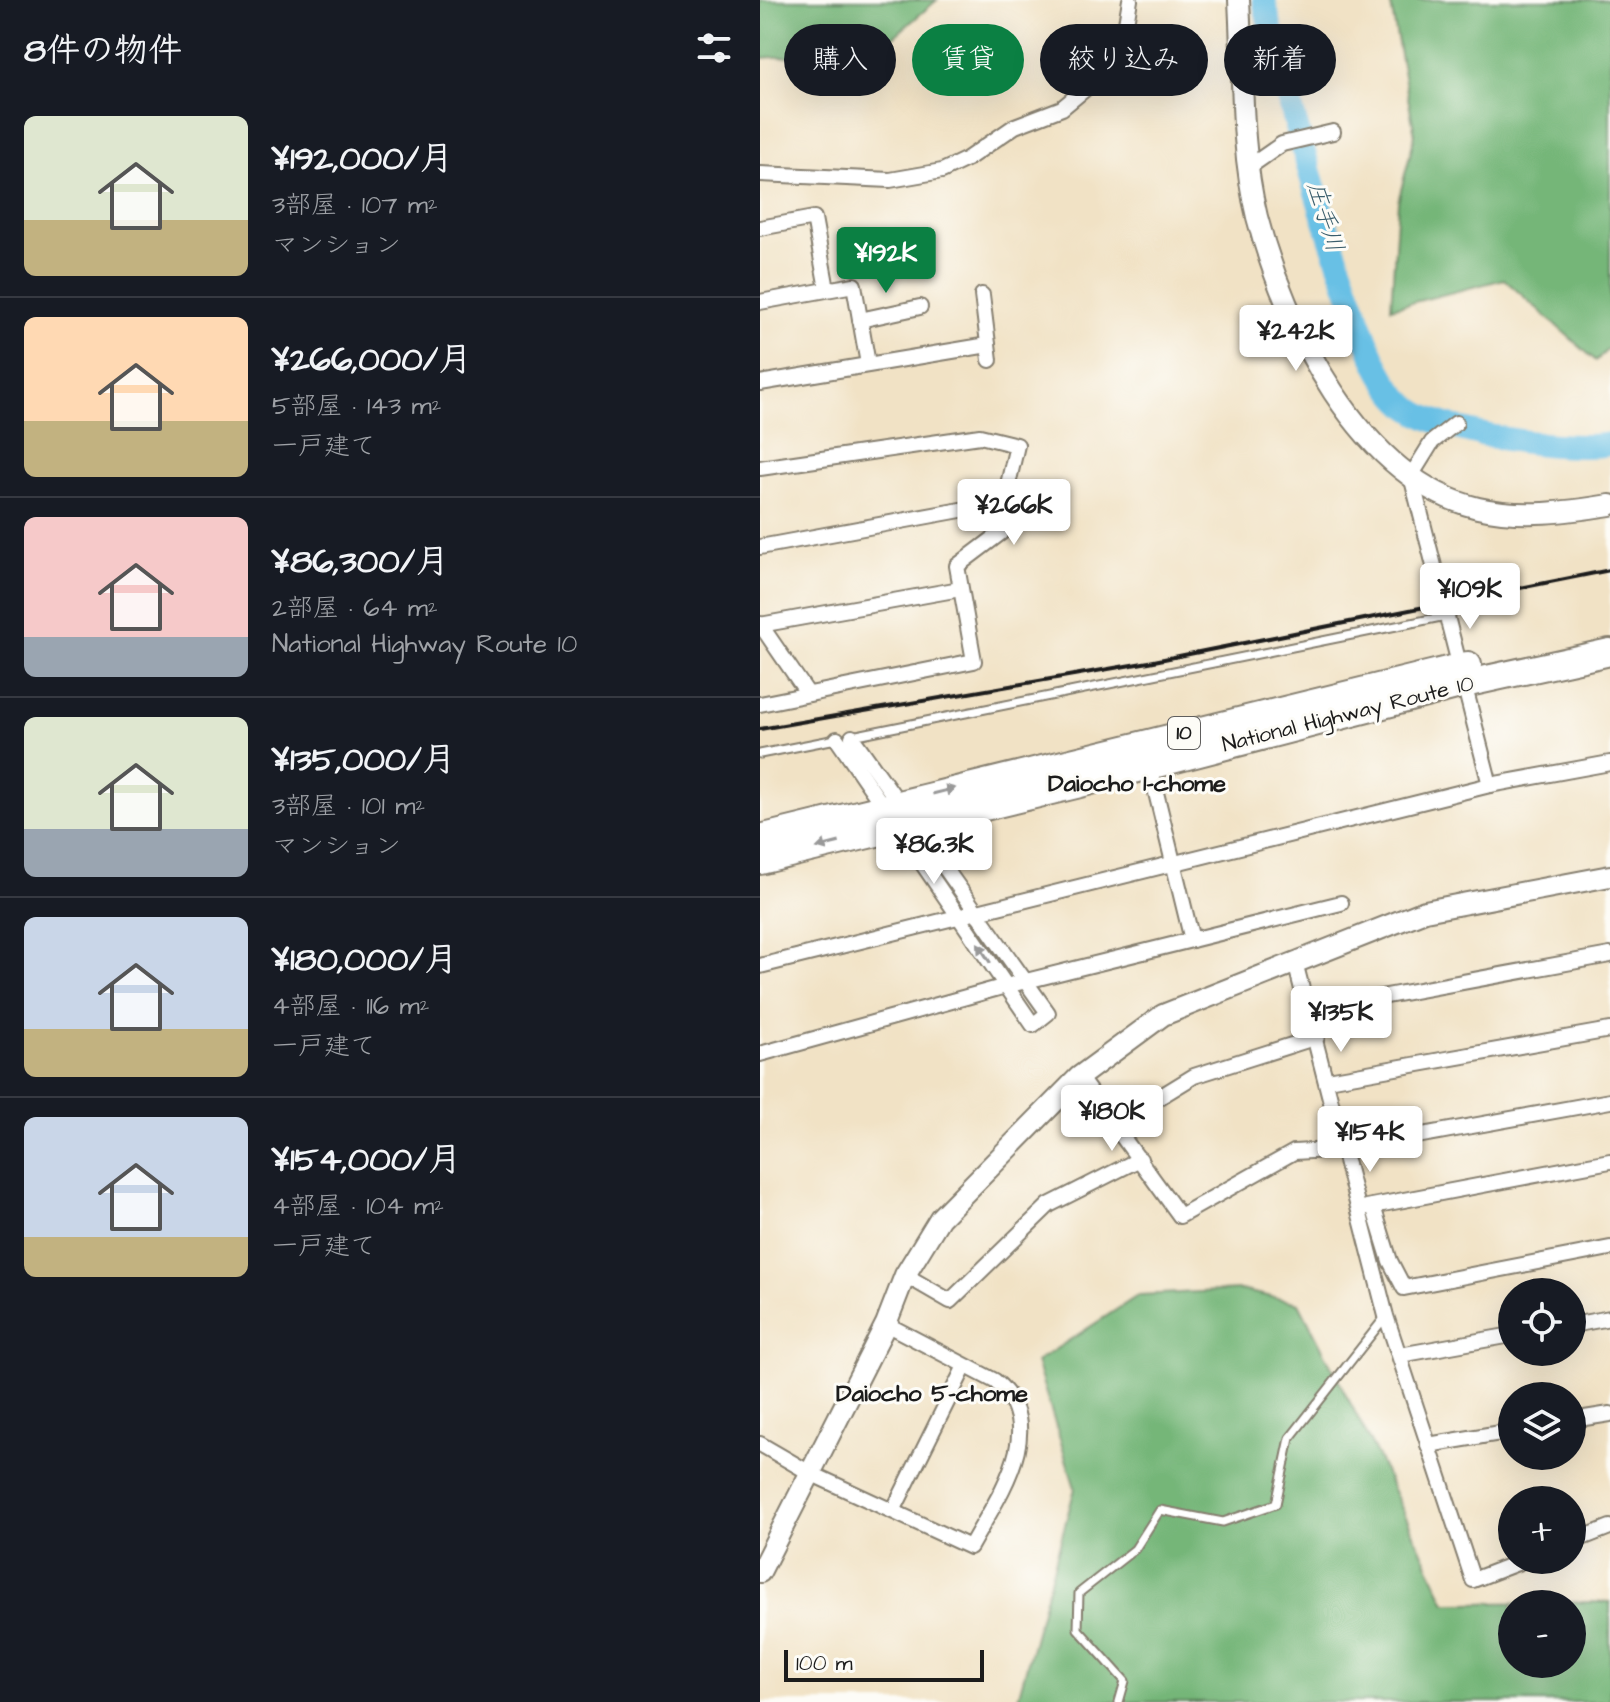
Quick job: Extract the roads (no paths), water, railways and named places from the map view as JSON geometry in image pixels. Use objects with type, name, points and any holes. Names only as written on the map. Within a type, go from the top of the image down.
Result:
[{"type":"highway","name":"National Highway Route 10","points":[[760,861],[898,815],[1610,638]]},
{"type":"highway","name":"National Highway Route 10","points":[[760,838],[898,815],[1149,764],[1462,676],[1610,652]]},
{"type":"street","points":[[760,174],[890,180],[942,171],[967,159],[1015,126],[1074,100],[1108,65],[1124,35],[1130,0]]},
{"type":"street","points":[[1239,0],[1249,167],[1257,216],[1277,278],[1319,370],[1346,413],[1411,476],[1478,508],[1529,515],[1610,505]]},
{"type":"street","points":[[1249,167],[1282,144],[1333,132]]},
{"type":"street","points":[[760,228],[814,218],[827,289]]},
{"type":"street","points":[[760,302],[854,285],[868,364]]},
{"type":"street","points":[[982,295],[990,360]]},
{"type":"street","points":[[860,320],[920,307]]},
{"type":"street","points":[[760,383],[988,345]]},
{"type":"street","points":[[1456,423],[1432,442],[1411,476],[1490,785]]},
{"type":"street","points":[[760,468],[980,436],[1017,445],[1004,502],[1002,532],[957,566],[974,661],[760,704]]},
{"type":"street","points":[[760,547],[1004,502]]},
{"type":"street","points":[[808,694],[760,625],[960,589]]},
{"type":"street","points":[[845,738],[1033,1025],[1048,1013],[976,911],[898,815]]},
{"type":"street","points":[[760,966],[1490,785],[1610,763]]},
{"type":"street","points":[[1149,764],[1192,940]]},
{"type":"street","points":[[763,1559],[886,1324],[905,1275],[940,1218],[1079,1077],[1163,1015],[1425,911],[1610,876]]},
{"type":"street","points":[[760,1054],[1006,986],[1341,903]]},
{"type":"street","points":[[1310,1010],[1610,955]]},
{"type":"street","points":[[1295,962],[1345,1149],[1366,1207],[1404,1288],[1610,1248]]},
{"type":"street","points":[[1328,1080],[1610,1030]]},
{"type":"street","points":[[1114,1125],[1194,1076],[1317,1037]]},
{"type":"street","points":[[1079,1077],[1180,1216],[1294,1152],[1345,1149],[1610,1101]]},
{"type":"street","points":[[905,1275],[950,1301],[1049,1205],[1140,1159]]},
{"type":"street","points":[[1366,1207],[1610,1161]]},
{"type":"street","points":[[1366,1207],[1386,1316],[1473,1580],[1498,1570]]},
{"type":"street","points":[[1586,1322],[1610,1318]]},
{"type":"street","points":[[760,1444],[810,1473],[894,1509],[970,1547],[1009,1474],[1020,1429],[1014,1403],[995,1381],[886,1324]]},
{"type":"street","points":[[1400,1355],[1498,1338]]},
{"type":"street","points":[[894,1509],[965,1366]]},
{"type":"street","points":[[1586,1418],[1610,1414]]},
{"type":"street","points":[[1428,1445],[1498,1433]]},
{"type":"street","points":[[1586,1536],[1610,1527]]},
{"type":"lane","points":[[760,754],[1446,616]]},
{"type":"lane","points":[[1119,1702],[1125,1681],[1078,1629],[1079,1593],[1135,1549],[1160,1510],[1223,1522],[1276,1504],[1290,1438],[1386,1316]]},
{"type":"waterway","name":"庄手川","points":[[1264,0],[1314,187],[1367,342],[1389,385],[1410,408],[1450,426],[1537,443],[1565,446],[1610,444]]},
{"type":"railway","points":[[760,729],[1149,662],[1610,570]]},
{"type":"district","name":"Daiocho 1-chome","points":[[1137,784]]},
{"type":"district","name":"Daiocho 5-chome","points":[[932,1394]]}]
